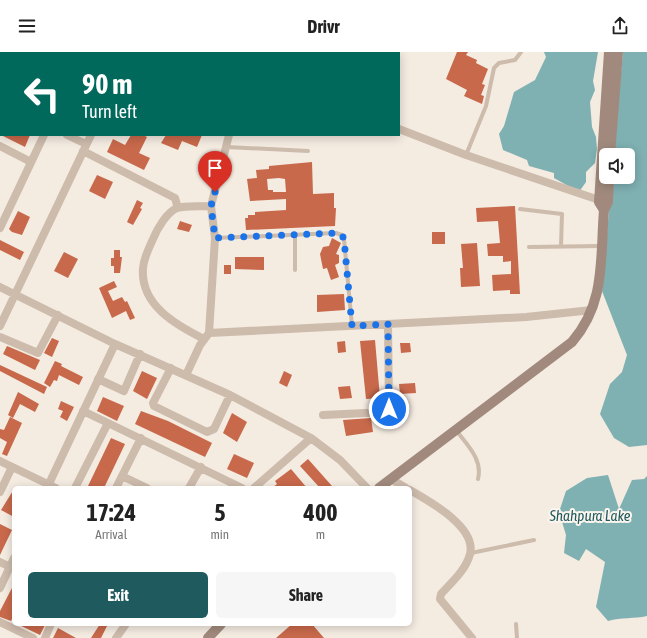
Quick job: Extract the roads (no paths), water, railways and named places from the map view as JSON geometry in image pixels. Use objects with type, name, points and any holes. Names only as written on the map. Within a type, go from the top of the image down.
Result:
[{"type":"street","points":[[381,486],[572,342],[586,324],[597,298],[604,205],[609,52]]},
{"type":"street","points":[[611,148],[618,52]]},
{"type":"street","points":[[400,129],[604,205]]},
{"type":"street","points":[[0,228],[44,136]]},
{"type":"street","points":[[68,136],[85,148],[175,198],[178,208]]},
{"type":"street","points":[[0,326],[91,136]]},
{"type":"street","points":[[186,375],[206,336],[215,238],[211,206],[229,136]]},
{"type":"street","points":[[0,146],[31,162]]},
{"type":"street","points":[[604,205],[608,184]]},
{"type":"street","points":[[211,206],[178,208],[172,212],[157,230],[146,255],[143,267],[144,282],[148,294],[168,320],[206,336],[352,326],[526,318],[592,310]]},
{"type":"street","points":[[0,287],[115,344],[230,395],[311,438],[340,460],[365,486]]},
{"type":"street","points":[[0,337],[38,353],[58,315]]},
{"type":"street","points":[[323,415],[388,412],[388,324]]},
{"type":"street","points":[[50,486],[83,411],[115,344]]},
{"type":"street","points":[[98,379],[124,391],[140,354]]},
{"type":"street","points":[[171,368],[154,403],[154,406],[207,432],[214,429],[230,395]]},
{"type":"street","points":[[83,411],[238,486]]},
{"type":"street","points":[[76,486],[108,423]]},
{"type":"street","points":[[117,486],[141,438]]},
{"type":"street","points":[[256,486],[311,438]]},
{"type":"street","points":[[0,461],[48,486]]},
{"type":"street","points":[[0,492],[12,467]]},
{"type":"street","points":[[191,486],[201,467]]},
{"type":"street","points":[[122,476],[143,486]]},
{"type":"street","points":[[390,479],[402,486]]},
{"type":"street","points":[[412,491],[445,511],[468,536],[470,553],[464,567],[441,594],[440,598],[472,638]]},
{"type":"street","points":[[0,562],[10,567]]},
{"type":"street","points":[[0,588],[12,562]]},
{"type":"street","points":[[0,622],[12,625]]},
{"type":"street","points":[[14,626],[33,638]]},
{"type":"street","points":[[45,638],[50,626]]},
{"type":"street","points":[[116,638],[125,626]]},
{"type":"street","points":[[208,638],[219,626]]},
{"type":"lane","points":[[466,154],[486,106],[494,68],[499,63],[515,60],[520,52]]},
{"type":"lane","points":[[226,147],[308,151]]},
{"type":"lane","points":[[520,209],[562,214],[561,246]]},
{"type":"lane","points":[[215,238],[336,233],[342,235],[344,239],[352,326]]},
{"type":"lane","points":[[295,234],[296,270]]},
{"type":"lane","points":[[529,247],[601,246]]},
{"type":"lane","points":[[456,430],[478,459],[480,468],[478,479]]},
{"type":"lane","points":[[470,553],[534,540]]},
{"type":"lane","points":[[516,624],[517,638]]},
{"type":"water","points":[[544,52],[598,52],[593,81],[595,90],[590,102],[592,127],[596,137],[597,149],[595,163],[586,172],[586,182],[579,192],[554,178],[554,173],[529,166],[527,160],[503,150],[499,134],[504,126],[514,92],[535,80],[546,57]]},
{"type":"water","points":[[623,52],[647,52],[647,445],[629,447],[614,438],[600,414],[610,384],[622,372],[627,355],[602,291],[611,184],[635,184],[635,148],[614,148]]},
{"type":"water","name":"Shahpura Lake","points":[[608,475],[619,509],[632,480],[644,479],[647,476],[647,616],[608,621],[596,607],[605,562],[586,549],[579,561],[564,553],[566,535],[559,512],[566,491],[587,478]]}]
